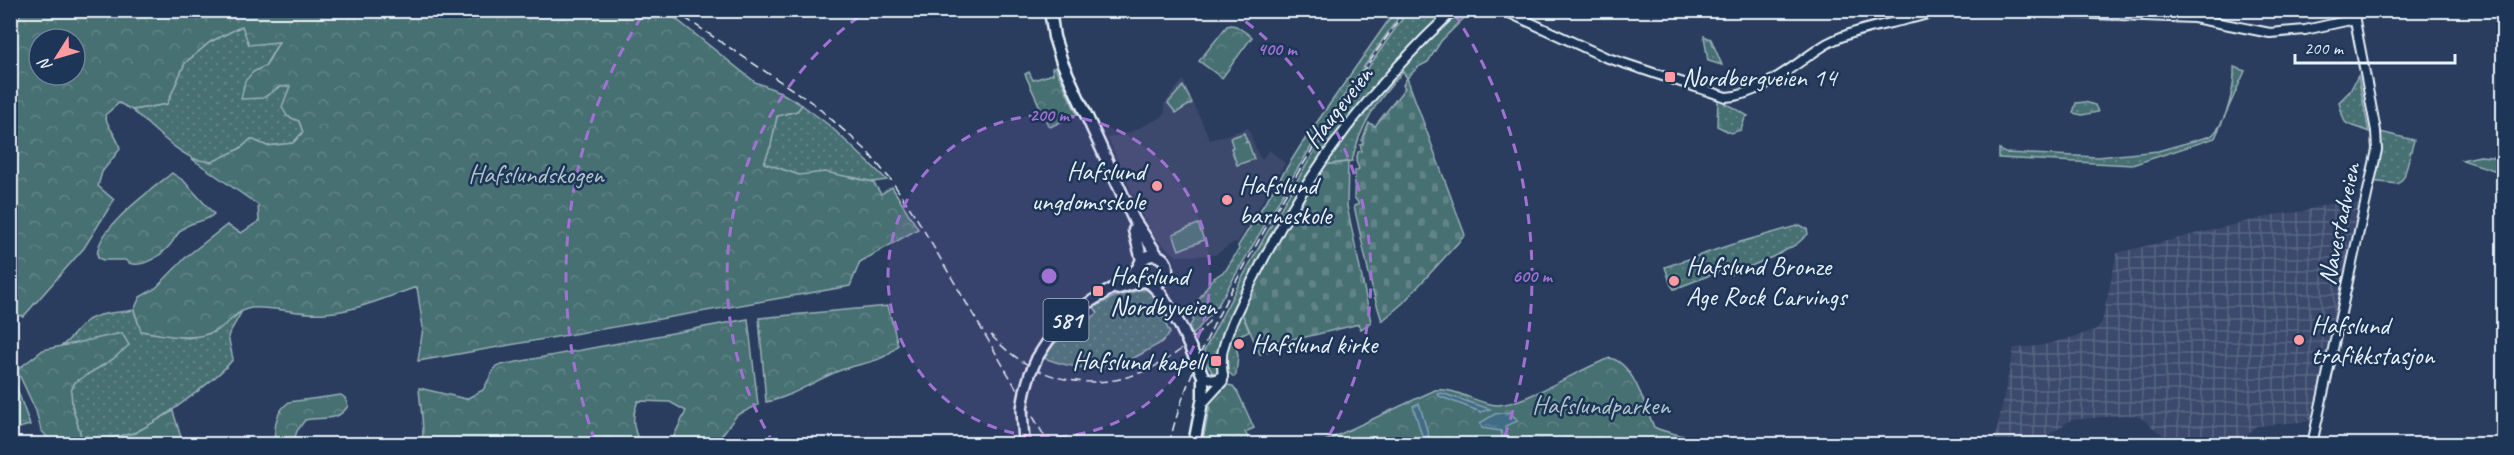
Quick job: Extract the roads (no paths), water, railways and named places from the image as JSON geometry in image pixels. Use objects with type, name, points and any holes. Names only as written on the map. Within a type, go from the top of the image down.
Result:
[{"type":"highway","points":[[1050,10],[1054,37],[1062,62],[1121,193],[1141,233],[1167,265],[1165,276],[1167,290],[1203,376],[1202,405],[1194,444]]},
{"type":"highway","points":[[1121,193],[1136,235],[1140,274],[1160,293],[1181,327]]},
{"type":"highway","points":[[1140,263],[1149,255],[1157,255]]},
{"type":"highway","points":[[1148,282],[1159,282],[1165,276]]},
{"type":"main road","name":"581","points":[[1024,444],[1022,410],[1025,391],[1037,358],[1062,323],[1106,292],[1140,263]]},
{"type":"main road","name":"581","points":[[1106,292],[1148,282]]},
{"type":"street","name":"Haugeveien","points":[[1223,375],[1221,356],[1227,336],[1292,205],[1335,143],[1386,79],[1454,10]]},
{"type":"street","points":[[1503,10],[1599,55],[1726,97],[1757,88],[1833,41],[1877,25],[1948,10]]},
{"type":"street","points":[[1994,10],[2194,18],[2270,33],[2305,30],[2354,15]]},
{"type":"street","name":"Navestadveien","points":[[2312,444],[2377,150],[2376,131],[2354,15]]},
{"type":"street","points":[[1203,376],[1214,380],[1223,375]]},
{"type":"street","points":[[1202,405],[1222,383],[1223,375]]},
{"type":"water","points":[[1441,393],[1490,409],[1481,412],[1437,394]]},
{"type":"water","points":[[1419,403],[1429,437],[1423,439],[1413,406]]},
{"type":"water","points":[[1510,412],[1518,421],[1505,426],[1507,440],[1503,440],[1501,431],[1482,428],[1480,423],[1495,414]]},
{"type":"railway","points":[[673,10],[814,104],[865,149],[891,180],[916,217],[1049,444]]},
{"type":"railway","points":[[1169,444],[1194,368],[1241,272],[1326,127],[1406,10]]},
{"type":"railway","points":[[991,335],[1017,358],[1045,373],[1075,381],[1104,381],[1134,375],[1162,362],[1188,344],[1211,319]]},
{"type":"place","name":"Nordbergveien 14","points":[[1670,77]]},
{"type":"place","name":"Hafslund ungdomsskole","points":[[1157,186]]},
{"type":"place","name":"Hafslund barneskole","points":[[1227,200]]},
{"type":"place","name":"Hafslund Bronze Age Rock Carvings","points":[[1674,281]]},
{"type":"place","name":"Hafslund Nordbyveien","points":[[1098,291]]},
{"type":"place","name":"Hafslund trafikkstasjon","points":[[2299,340]]},
{"type":"place","name":"Hafslund kirke","points":[[1239,344]]},
{"type":"place","name":"Hafslund kapell","points":[[1216,361]]},
{"type":"park label","name":"Hafslundskogen","points":[[536,174]]},
{"type":"park label","name":"Hafslundparken","points":[[1601,405]]}]
